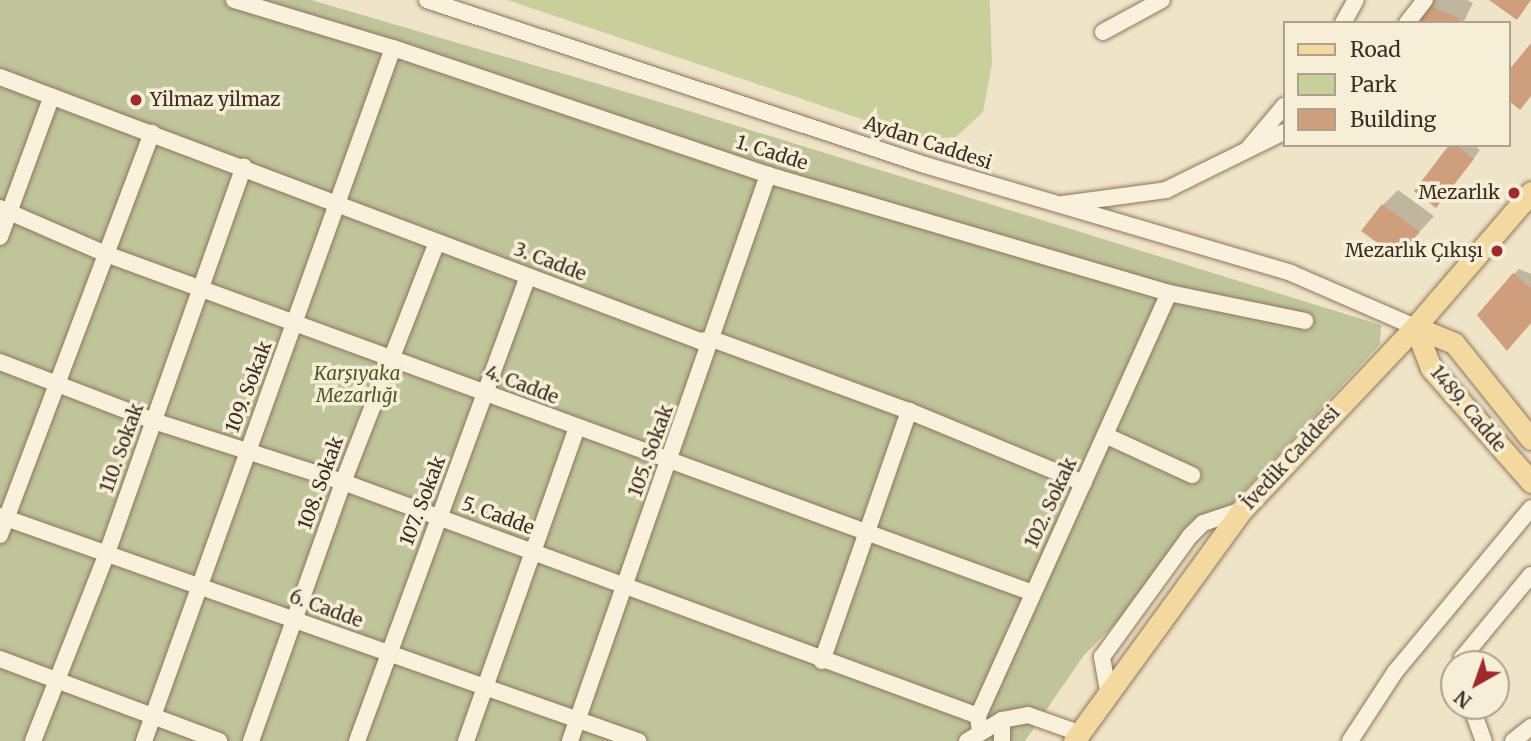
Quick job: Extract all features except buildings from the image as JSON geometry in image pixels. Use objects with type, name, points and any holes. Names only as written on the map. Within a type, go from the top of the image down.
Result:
[{"type":"main road","name":"İvedik Caddesi","points":[[1077,737],[1242,510],[1415,327],[1531,192]]},
{"type":"main road","name":"1489. Cadde","points":[[1415,327],[1454,343],[1531,439]]},
{"type":"main road","name":"1489. Cadde","points":[[1415,327],[1431,368],[1531,482]]},
{"type":"street","name":"1. Cadde","points":[[234,0],[393,48],[768,175],[1169,293],[1305,321]]},
{"type":"street","name":"Aydan Caddesi","points":[[427,0],[1055,205],[1291,273],[1415,327]]},
{"type":"street","points":[[1103,32],[1161,0]]},
{"type":"street","points":[[1344,21],[1356,0]]},
{"type":"street","points":[[1409,21],[1425,0]]},
{"type":"street","name":"109. Sokak","points":[[144,741],[393,48]]},
{"type":"street","name":"3. Cadde","points":[[0,77],[700,341],[712,339],[909,411],[1084,483]]},
{"type":"street","points":[[0,237],[5,210],[52,96]]},
{"type":"street","points":[[1242,156],[1282,108]]},
{"type":"street","points":[[1055,205],[1166,190],[1242,156],[1282,133]]},
{"type":"street","points":[[0,536],[3,517],[152,134]]},
{"type":"street","name":"110. Sokak","points":[[33,741],[107,553],[203,290],[244,167]]},
{"type":"street","name":"105. Sokak","points":[[570,741],[671,461],[768,175]]},
{"type":"street","name":"4. Cadde","points":[[5,210],[106,254],[296,321],[577,428],[1033,593]]},
{"type":"street","name":"108. Sokak","points":[[251,741],[343,482],[390,356],[437,242]]},
{"type":"street","name":"107. Sokak","points":[[358,741],[528,276]]},
{"type":"street","name":"102. Sokak","points":[[975,730],[1033,593],[1169,293]]},
{"type":"street","name":"5. Cadde","points":[[0,362],[154,421],[246,453],[343,482],[532,551],[822,661],[975,730]]},
{"type":"street","points":[[822,661],[909,411]]},
{"type":"street","points":[[466,741],[577,428]]},
{"type":"street","points":[[1105,435],[1192,475]]},
{"type":"street","points":[[1350,741],[1395,672],[1531,508]]},
{"type":"street","name":"6. Cadde","points":[[3,517],[638,741]]},
{"type":"street","points":[[1469,650],[1531,575]]},
{"type":"street","points":[[0,659],[219,741]]},
{"type":"street","points":[[975,730],[1002,720],[1028,715],[1077,737]]},
{"type":"street","points":[[1002,720],[1002,741]]},
{"type":"street","points":[[1476,720],[1484,741]]},
{"type":"street","points":[[1513,741],[1531,727]]},
{"type":"green space","name":"Karşıyaka Mezarlığı","points":[[0,0],[311,0],[660,102],[1381,325],[1380,344],[1182,558],[1084,655],[1025,741],[0,741]]},
{"type":"green space","points":[[507,0],[990,0],[992,64],[983,112],[956,137],[921,139]]},
{"type":"place","name":"Yilmaz yilmaz","points":[[136,100]]},
{"type":"place","name":"Mezarlık","points":[[1514,193]]},
{"type":"place","name":"Mezarlık Çıkışı","points":[[1497,251]]}]
